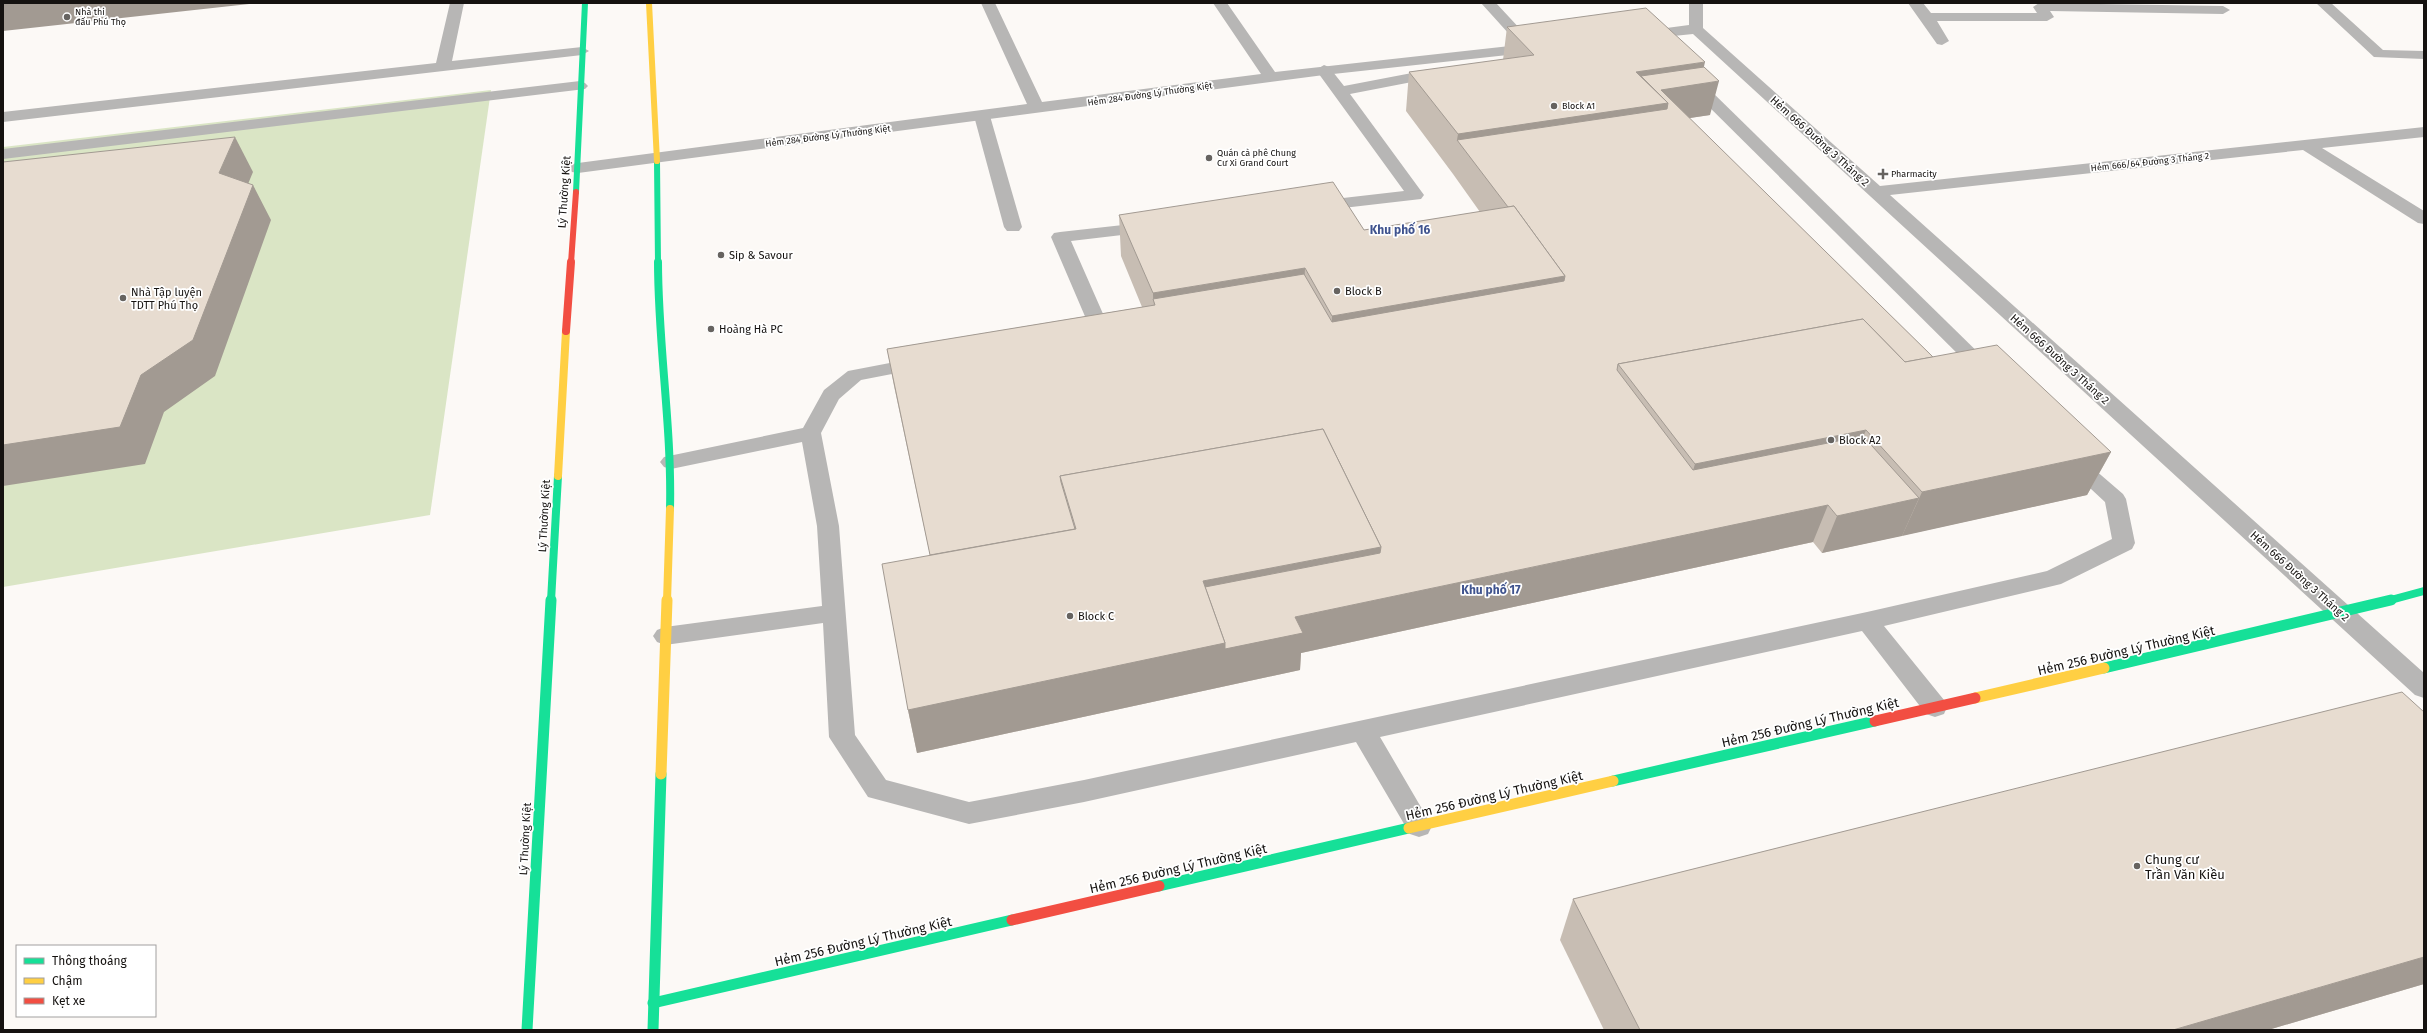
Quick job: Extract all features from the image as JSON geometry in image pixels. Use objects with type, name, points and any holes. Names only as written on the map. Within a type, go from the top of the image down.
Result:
[{"type":"main road","name":"Lý Thường Kiệt","points":[[526,1030],[566,326],[578,168],[580,86],[585,3]]},
{"type":"main road","points":[[650,3],[657,158],[658,311],[671,462],[653,1030]]},
{"type":"main road","name":"Hẻm 256 Đường Lý Thường Kiệt","points":[[653,1003],[2341,614],[2424,591]]},
{"type":"street","points":[[443,67],[457,3]]},
{"type":"street","points":[[988,3],[1037,109]]},
{"type":"street","points":[[1220,3],[1271,77]]},
{"type":"street","points":[[1488,3],[1530,48]]},
{"type":"street","points":[[1659,53],[1654,48],[1630,40],[1696,29],[1696,3]]},
{"type":"street","points":[[1916,3],[1942,41]]},
{"type":"street","points":[[2323,3],[2379,54],[2424,55]]},
{"type":"street","points":[[1927,17],[2047,17],[2038,5]]},
{"type":"street","points":[[2038,5],[2136,6],[2222,10]]},
{"type":"street","name":"Hẻm 666 Đường 3 Tháng 2","points":[[1696,29],[2424,688]]},
{"type":"street","name":"Hẻm 284 Đường Lý Thường Kiệt","points":[[578,168],[1037,109],[1324,70],[1530,48],[1548,50],[1338,92]]},
{"type":"street","points":[[3,117],[582,52]]},
{"type":"street","points":[[1305,208],[1415,195],[1338,92],[1324,70]]},
{"type":"street","points":[[1679,72],[1703,90],[2001,387]]},
{"type":"street","points":[[3,154],[580,86]]},
{"type":"street","points":[[982,116],[1013,227]]},
{"type":"street","name":"Hẻm 666/64 Đường 3 Tháng 2","points":[[1876,192],[2424,132]]},
{"type":"street","points":[[2306,145],[2424,219]]},
{"type":"street","points":[[1070,337],[1101,332],[1060,237],[1163,225]]},
{"type":"street","points":[[941,360],[854,375],[831,395],[811,433],[828,526],[842,737],[877,789],[969,813],[1084,791],[1362,729],[1867,621],[2053,578],[2124,543],[2115,499],[2058,448]]},
{"type":"street","points":[[671,462],[811,433]]},
{"type":"street","points":[[665,636],[833,613]]},
{"type":"street","points":[[1867,621],[1934,707]]},
{"type":"street","points":[[1362,729],[1419,826]]},
{"type":"green space","points":[[491,90],[430,515],[3,587],[3,147]]},
{"type":"building","points":[[1646,8],[1705,62],[1636,72],[1668,103],[1458,134],[1409,72],[1534,55],[1507,27]]},
{"type":"building","points":[[1704,67],[1719,81],[1661,90],[1933,357],[1905,362],[1863,319],[1618,364],[1617,370],[1693,470],[1863,436],[1919,498],[1837,516],[1828,505],[1295,617],[1303,633],[1225,649],[1225,643],[1205,587],[1380,553],[1381,547],[1323,429],[1060,476],[1075,529],[930,555],[887,349],[1155,305],[1153,299],[1304,274],[1332,322],[1564,281],[1565,276],[1514,206],[1508,207],[1457,140],[1667,109],[1668,103],[1641,76]]},
{"type":"building","name":"Nhà Tập luyện TDTT Phú Thọ","points":[[235,137],[219,173],[253,185],[193,340],[141,375],[120,427],[3,445],[3,162]]},
{"type":"building","points":[[1333,182],[1364,230],[1514,206],[1565,276],[1332,316],[1305,268],[1153,293],[1119,215]]},
{"type":"building","points":[[1863,319],[1905,362],[1997,345],[2111,452],[1922,492],[1866,430],[1695,464],[1618,364]]},
{"type":"building","name":"Block C","points":[[1323,429],[1381,547],[1203,581],[1225,643],[908,710],[882,564],[1076,529],[1060,476]]},
{"type":"building","name":"Chung cư Trần Văn Kiều","points":[[2402,692],[2424,712],[2424,957],[2173,1030],[1640,1030],[1573,899]]},
{"type":"traffic: fast","points":[[576,192],[585,3]]},
{"type":"traffic: fast","points":[[657,161],[658,311],[671,462],[670,509]]},
{"type":"traffic: fast","points":[[527,1030],[558,476]]},
{"type":"traffic: fast","points":[[2104,668],[2341,613],[2424,591]]},
{"type":"traffic: fast","points":[[1613,781],[1875,721]]},
{"type":"traffic: fast","points":[[653,1030],[661,774]]},
{"type":"traffic: fast","points":[[1159,886],[1409,828]]},
{"type":"traffic: fast","points":[[653,1003],[1012,920]]},
{"type":"traffic: slow","points":[[649,3],[657,161]]},
{"type":"traffic: slow","points":[[558,476],[566,331]]},
{"type":"traffic: slow","points":[[661,774],[670,509]]},
{"type":"traffic: slow","points":[[1975,698],[2104,668]]},
{"type":"traffic: slow","points":[[1409,828],[1613,781]]},
{"type":"traffic: jam","points":[[566,331],[576,192]]},
{"type":"traffic: jam","points":[[1875,721],[1975,698]]},
{"type":"traffic: jam","points":[[1012,920],[1159,886]]},
{"type":"place","name":"Nhà thi đấu Phú Thọ","points":[[67,17]]},
{"type":"place","name":"Block A1","points":[[1554,106]]},
{"type":"place","name":"Quán cà phê Chung Cư Xi Grand Court","points":[[1209,158]]},
{"type":"place","name":"Pharmacity","points":[[1883,174]]},
{"type":"place","name":"Sip & Savour","points":[[721,255]]},
{"type":"place","name":"Block B","points":[[1337,291]]},
{"type":"place","name":"Nhà Tập luyện TDTT Phú Thọ","points":[[123,298]]},
{"type":"place","name":"Hoàng Hà PC","points":[[711,329]]},
{"type":"place","name":"Block A2","points":[[1831,440]]},
{"type":"place","name":"Block C","points":[[1070,616]]},
{"type":"place","name":"Chung cư Trần Văn Kiều","points":[[2137,866]]},
{"type":"district","name":"Khu phố 16","points":[[1400,230]]},
{"type":"district","name":"Khu phố 17","points":[[1491,590]]}]
